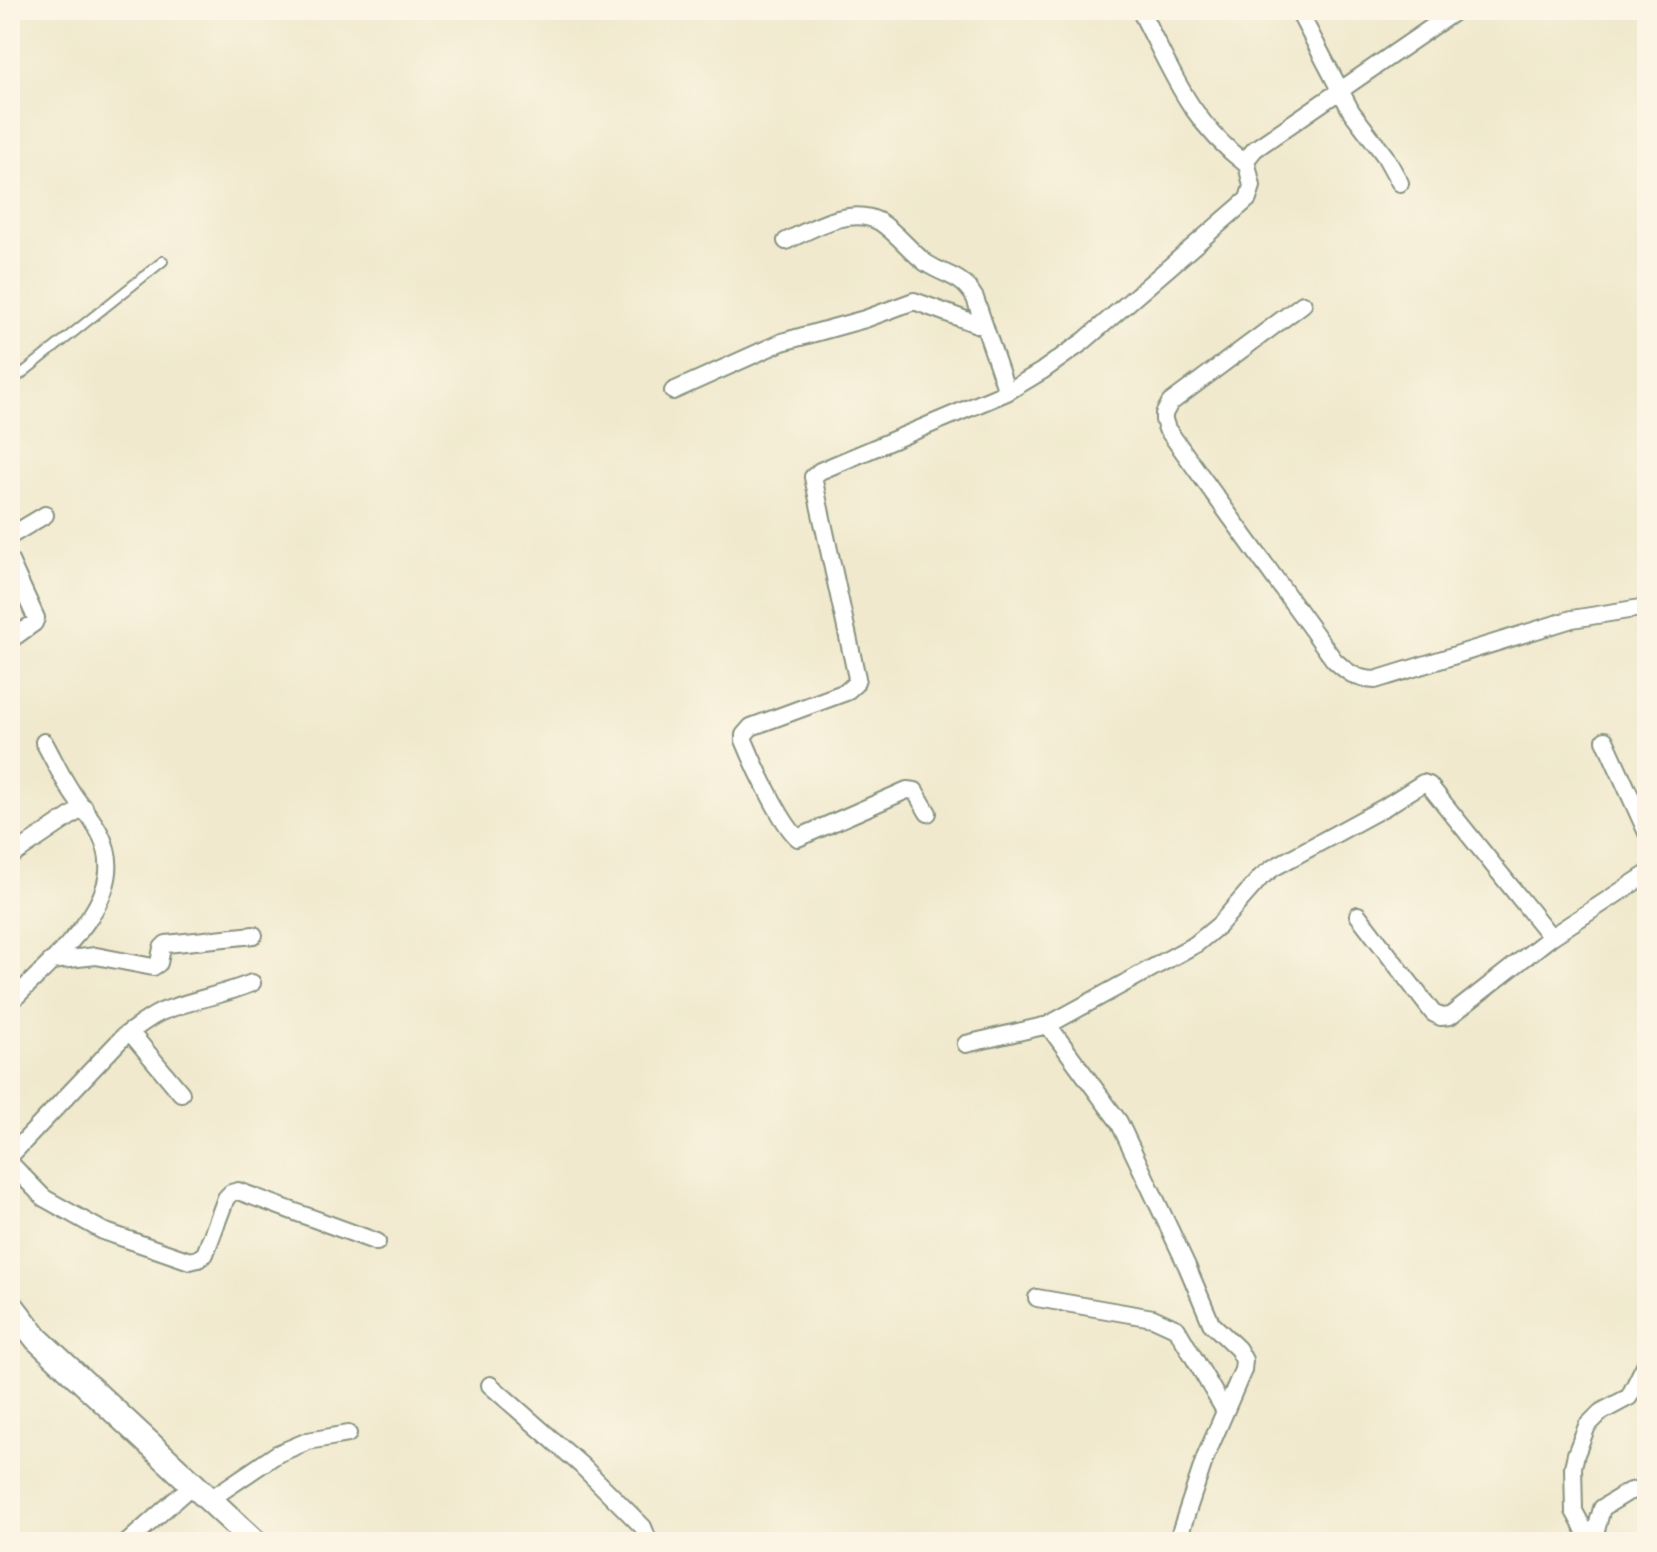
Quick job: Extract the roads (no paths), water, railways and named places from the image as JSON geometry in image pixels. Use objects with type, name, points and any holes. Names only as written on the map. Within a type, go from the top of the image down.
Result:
[{"type":"main road","points":[[10,1304],[37,1339],[255,1542]]},
{"type":"street","points":[[928,813],[915,791],[907,790],[798,838],[775,802],[744,735],[751,727],[846,692],[857,678],[814,488],[815,474],[1007,392],[1042,371],[1084,341],[1248,199],[1252,186],[1246,164],[1221,146],[1184,98],[1140,10]]},
{"type":"street","points":[[1298,10],[1351,111],[1385,156],[1400,183]]},
{"type":"street","points":[[1246,164],[1255,149],[1436,16],[1457,10]]},
{"type":"street","points":[[786,241],[826,222],[858,217],[882,223],[923,260],[957,276],[967,285],[975,298],[1007,392]]},
{"type":"street","points":[[673,391],[782,342],[865,319],[914,301],[985,327]]},
{"type":"street","points":[[1303,304],[1170,403],[1164,420],[1223,507],[1345,671],[1357,679],[1375,680],[1572,619],[1647,607]]},
{"type":"street","points":[[10,536],[45,515]]},
{"type":"street","points":[[10,561],[36,618],[34,623],[10,640]]},
{"type":"street","points":[[1605,740],[1647,833]]},
{"type":"street","points":[[10,1003],[96,911],[109,877],[107,850],[98,830],[71,791],[44,742]]},
{"type":"street","points":[[966,1044],[1048,1025],[1196,944],[1219,925],[1261,877],[1273,868],[1385,807],[1417,784],[1429,785],[1551,937]]},
{"type":"street","points":[[10,857],[84,807]]},
{"type":"street","points":[[1358,915],[1433,1013],[1441,1017],[1450,1016],[1551,937],[1647,874]]},
{"type":"street","points":[[51,961],[96,956],[153,967],[159,963],[166,944],[254,935]]},
{"type":"street","points":[[10,1156],[130,1032],[162,1012],[252,983]]},
{"type":"street","points":[[1048,1025],[1119,1122],[1211,1323],[1238,1349],[1244,1360],[1243,1370],[1188,1502],[1177,1542]]},
{"type":"street","points":[[130,1032],[181,1093]]},
{"type":"street","points":[[10,1163],[44,1198],[103,1231],[190,1261],[205,1254],[226,1198],[238,1191],[377,1242]]},
{"type":"street","points":[[1037,1298],[1153,1318],[1177,1329],[1225,1411]]},
{"type":"street","points":[[1592,1542],[1574,1511],[1573,1467],[1576,1454],[1587,1426],[1601,1412],[1629,1397],[1647,1361]]},
{"type":"street","points":[[490,1385],[581,1465],[643,1527],[649,1542]]},
{"type":"street","points":[[128,1542],[200,1492],[277,1454],[308,1441],[348,1434]]},
{"type":"street","points":[[1592,1542],[1602,1508],[1628,1492],[1647,1487]]},
{"type":"lane","points":[[10,383],[163,261]]}]
